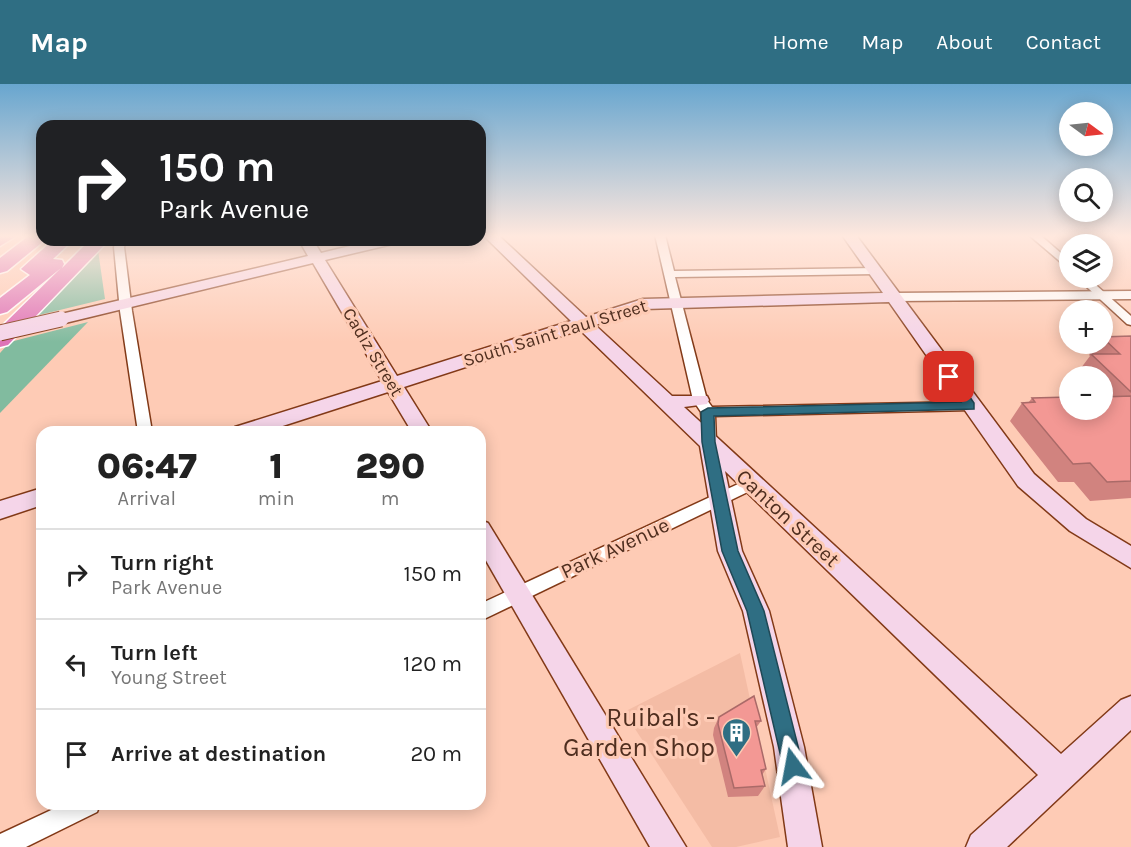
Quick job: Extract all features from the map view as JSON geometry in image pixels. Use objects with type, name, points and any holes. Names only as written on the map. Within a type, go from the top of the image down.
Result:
[{"type":"highway","points":[[0,295],[28,271]]},
{"type":"highway","points":[[0,308],[47,271]]},
{"type":"highway","points":[[0,340],[69,271]]},
{"type":"main road","points":[[0,333],[262,271]]},
{"type":"main road","name":"Cadiz Street","points":[[324,271],[418,426]]},
{"type":"main road","name":"Canton Street","points":[[527,271],[1060,775]]},
{"type":"main road","points":[[875,271],[970,406],[1010,460],[1041,496],[1078,525],[1131,558]]},
{"type":"main road","name":"South Saint Paul Street","points":[[260,426],[643,304],[676,301],[893,297]]},
{"type":"main road","points":[[665,402],[704,406]]},
{"type":"main road","points":[[709,442],[730,551],[751,597],[793,766],[805,847]]},
{"type":"main road","points":[[0,510],[36,498]]},
{"type":"main road","points":[[486,539],[669,847]]},
{"type":"main road","points":[[983,847],[1131,710]]},
{"type":"street","points":[[122,271],[144,426]]},
{"type":"street","points":[[669,271],[704,406],[709,442]]},
{"type":"street","points":[[670,274],[875,271]]},
{"type":"street","points":[[1094,288],[1131,321]]},
{"type":"street","name":"South Saint Paul Street","points":[[893,297],[1131,295]]},
{"type":"street","points":[[704,406],[970,406]]},
{"type":"street","name":"Park Avenue","points":[[486,610],[751,484]]},
{"type":"street","points":[[0,847],[77,810]]},
{"type":"shaded area","points":[[740,653],[780,837],[736,847],[712,847],[624,712]]},
{"type":"green space","points":[[77,271],[101,271],[105,299],[31,317]]},
{"type":"green space","points":[[88,322],[0,413],[0,353],[10,342]]},
{"type":"building","points":[[1131,336],[1131,392],[1113,375],[1113,366],[1104,366],[1091,354],[1120,354],[1113,347],[1113,337]]},
{"type":"building","points":[[1131,396],[1131,481],[1107,482],[1090,463],[1073,464],[1022,403],[1035,402],[1032,398],[1059,397],[1059,420],[1113,420],[1113,397]]},
{"type":"building","name":"Ruibal's - Garden Shop","points":[[754,696],[761,721],[755,721],[766,769],[761,770],[765,786],[734,788],[718,724],[719,717]]},
{"type":"place","name":"Ruibal's - Garden Shop","points":[[736,758]]},
{"type":"route","points":[[793,766],[756,611],[730,551],[722,518],[706,421],[708,412],[970,406],[949,377]]}]
